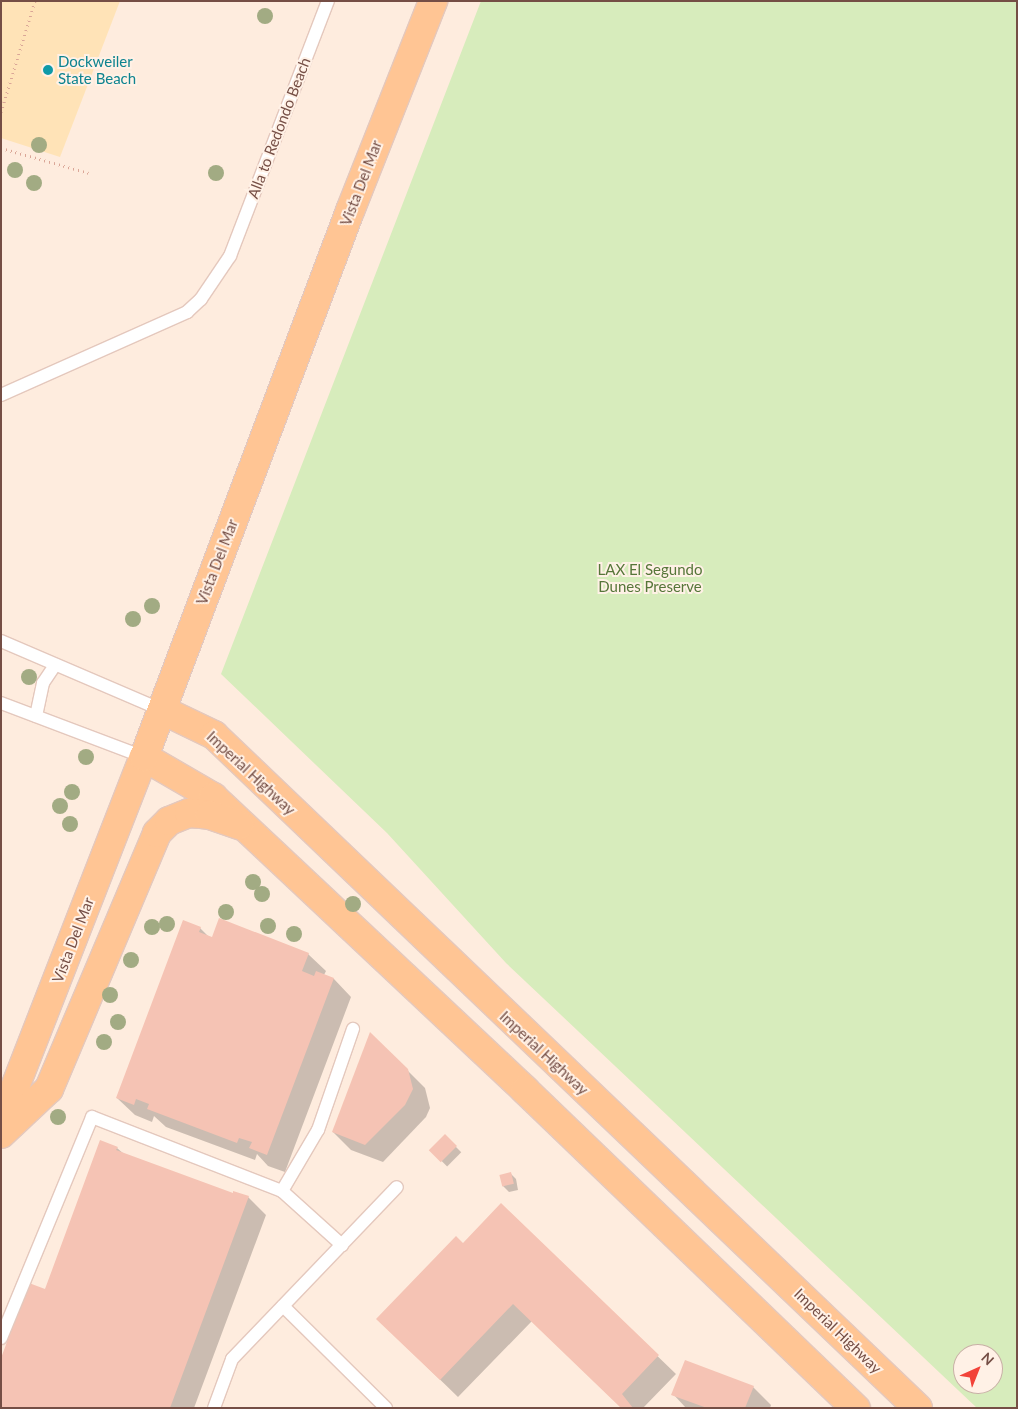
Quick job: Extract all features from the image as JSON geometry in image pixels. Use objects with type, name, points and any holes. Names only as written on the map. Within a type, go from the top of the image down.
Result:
[{"type":"main road","name":"Vista Del Mar","points":[[1,1123],[144,758],[350,211],[433,1]]},
{"type":"main road","name":"Imperial Highway","points":[[162,710],[214,735],[918,1408]]},
{"type":"main road","points":[[144,758],[193,783],[246,827],[856,1408]]},
{"type":"main road","points":[[1,1134],[49,1089],[157,833],[169,821],[189,814],[210,815],[246,827]]},
{"type":"lane","name":"Alla to Redondo Beach","points":[[1,395],[187,312],[217,279],[230,256],[328,1]]},
{"type":"lane","points":[[1,641],[162,710]]},
{"type":"lane","points":[[36,716],[43,682],[56,665]]},
{"type":"lane","points":[[1,703],[144,758]]},
{"type":"lane","points":[[282,1191],[318,1130],[353,1029]]},
{"type":"lane","points":[[1,1338],[92,1117],[282,1191],[342,1245]]},
{"type":"lane","points":[[214,1408],[232,1359],[397,1188]]},
{"type":"lane","points":[[283,1306],[386,1408]]},
{"type":"path","points":[[1,112],[35,1]]},
{"type":"path","points":[[1,148],[89,173]]},
{"type":"green space","name":"LAX El Segundo Dunes Preserve","points":[[481,1],[1017,1],[1017,1408],[977,1408],[962,1394],[1003,1394],[1003,1344],[953,1344],[953,1385],[506,963],[387,833],[221,674]]},
{"type":"sand","name":"Dockweiler State Beach","points":[[1,1],[120,1],[60,157],[1,138]]},
{"type":"building","points":[[219,918],[309,953],[302,971],[314,976],[316,971],[334,978],[267,1155],[249,1148],[252,1142],[239,1138],[237,1143],[147,1109],[149,1104],[136,1099],[134,1105],[116,1098],[183,920],[201,927],[199,932],[212,937]]},
{"type":"building","points":[[370,1032],[408,1069],[413,1089],[405,1105],[365,1145],[332,1132]]},
{"type":"building","points":[[445,1134],[457,1146],[441,1162],[429,1150]]},
{"type":"building","points":[[100,1140],[118,1147],[116,1150],[233,1193],[233,1191],[249,1196],[170,1408],[1,1408],[1,1358],[29,1283],[45,1289]]},
{"type":"building","points":[[511,1172],[514,1184],[502,1187],[499,1175]]},
{"type":"building","points":[[501,1203],[659,1355],[622,1394],[633,1408],[621,1408],[513,1304],[440,1380],[376,1319],[456,1236],[463,1243]]},
{"type":"building","points":[[685,1360],[754,1386],[745,1408],[707,1408],[671,1395]]},
{"type":"place","name":"Dockweiler State Beach","points":[[48,70]]}]
